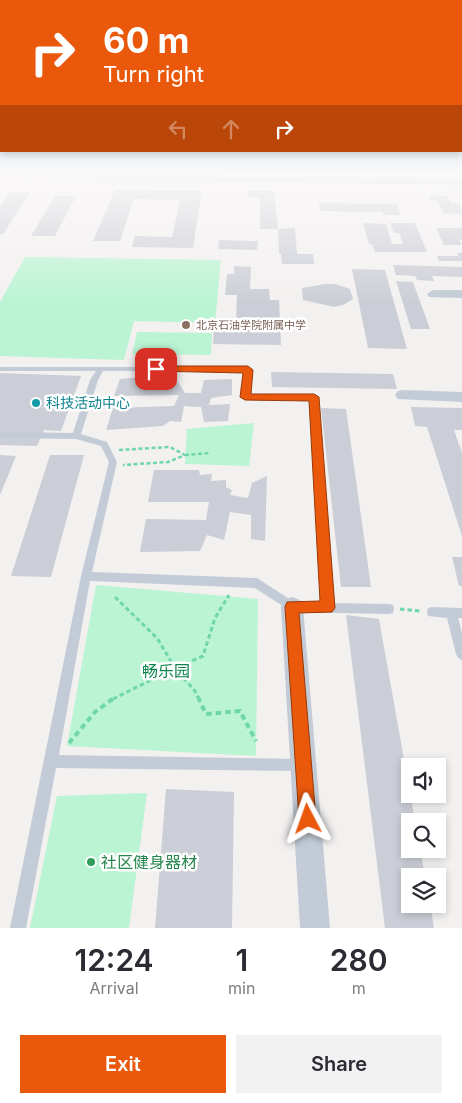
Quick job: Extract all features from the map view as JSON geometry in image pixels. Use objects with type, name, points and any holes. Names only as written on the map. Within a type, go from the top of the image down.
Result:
[{"type":"street","points":[[433,294],[462,294]]},
{"type":"street","points":[[403,395],[462,397]]},
{"type":"street","points":[[292,607],[315,928]]},
{"type":"lane","points":[[0,369],[248,370],[245,397],[314,397],[328,608]]},
{"type":"lane","points":[[76,436],[94,380],[101,369]]},
{"type":"lane","points":[[0,435],[76,436],[104,444],[114,462],[86,576],[18,928]]},
{"type":"lane","points":[[86,576],[257,583],[292,607],[389,609]]},
{"type":"lane","points":[[432,612],[457,612],[462,654]]},
{"type":"lane","points":[[51,761],[304,765]]},
{"type":"path","points":[[107,450],[170,447],[185,455]]},
{"type":"path","points":[[123,465],[168,462],[185,455],[210,453]]},
{"type":"path","points":[[67,746],[95,712],[112,699],[203,656],[215,618],[238,582]]},
{"type":"path","points":[[115,597],[157,638],[175,668],[195,691],[206,714],[240,711],[256,741]]},
{"type":"path","points":[[389,609],[432,612]]},
{"type":"green space","points":[[25,257],[221,260],[215,323],[134,321],[124,360],[0,356],[0,302]]},
{"type":"green space","points":[[137,332],[212,333],[211,355],[132,354]]},
{"type":"green space","points":[[254,423],[249,466],[185,464],[187,429]]},
{"type":"green space","name":"畅乐园","points":[[96,585],[258,599],[256,756],[67,746]]},
{"type":"green space","name":"社区健身器材","points":[[147,793],[129,928],[30,928],[57,796]]},
{"type":"building","points":[[0,216],[15,216],[3,234],[0,234]]},
{"type":"building","points":[[43,216],[65,216],[55,236],[31,236]]},
{"type":"building","points":[[104,216],[128,216],[120,241],[93,241]]},
{"type":"building","points":[[176,216],[198,216],[193,248],[132,247],[135,236],[172,237]]},
{"type":"building","points":[[260,216],[277,216],[278,229],[260,229]]},
{"type":"building","points":[[363,223],[386,224],[392,244],[403,244],[399,233],[394,233],[390,223],[415,223],[427,252],[375,252],[372,244],[369,244]]},
{"type":"building","points":[[295,228],[297,254],[313,254],[314,264],[282,264],[281,254],[279,254],[278,229]]},
{"type":"building","points":[[436,228],[462,228],[462,240],[459,240],[462,245],[444,245]]},
{"type":"building","points":[[219,240],[258,241],[257,250],[218,249]]},
{"type":"building","points":[[457,253],[462,253],[462,261],[439,261],[437,256],[458,256]]},
{"type":"building","points":[[393,265],[462,267],[462,277],[432,276],[434,281],[417,280],[415,276],[396,275]]},
{"type":"building","points":[[234,266],[251,267],[250,289],[269,289],[270,300],[279,300],[281,345],[213,344],[214,330],[246,331],[247,318],[236,318],[237,295],[225,295],[227,274],[234,274]]},
{"type":"building","points":[[352,269],[385,270],[407,349],[368,348]]},
{"type":"building","points":[[396,281],[413,282],[430,329],[411,329]]},
{"type":"building","points":[[335,284],[350,289],[353,299],[343,305],[334,307],[303,300],[302,288]]},
{"type":"building","points":[[271,372],[393,374],[397,389],[272,387]]},
{"type":"building","name":"科技活动中心","points":[[0,373],[81,376],[61,431],[44,430],[37,446],[0,445]]},
{"type":"building","points":[[162,375],[167,382],[178,382],[185,393],[201,393],[204,380],[232,379],[232,395],[211,398],[209,405],[230,404],[228,421],[204,422],[201,407],[184,406],[181,422],[170,421],[163,426],[106,430],[113,408],[174,406],[179,395],[114,396],[120,379]]},
{"type":"building","points":[[411,407],[462,408],[462,430],[454,430],[462,453],[462,536],[427,427],[415,426]]},
{"type":"building","points":[[321,408],[346,409],[371,587],[341,587]]},
{"type":"building","points":[[0,455],[16,456],[0,495]]},
{"type":"building","points":[[50,455],[84,455],[51,577],[11,576]]},
{"type":"building","points":[[154,470],[199,470],[200,475],[212,474],[211,481],[226,480],[226,487],[232,490],[230,495],[248,498],[252,483],[267,476],[265,541],[251,539],[251,515],[230,512],[224,540],[207,535],[200,551],[140,552],[146,519],[206,520],[209,502],[148,502]]},
{"type":"building","points":[[452,557],[462,557],[462,586],[459,586]]},
{"type":"building","points":[[346,615],[379,619],[404,758],[401,758],[401,803],[412,803],[414,813],[401,813],[401,858],[422,858],[424,868],[401,868],[401,913],[432,913],[434,928],[385,928]]},
{"type":"building","points":[[166,789],[234,792],[232,928],[155,928]]},
{"type":"place","name":"北京石油学院附属中学","points":[[186,325]]},
{"type":"place","name":"科技活动中心","points":[[36,403]]},
{"type":"place","name":"社区健身器材","points":[[91,862]]},
{"type":"route","points":[[156,369],[248,370],[245,397],[314,397],[328,608],[292,607],[308,819]]}]
